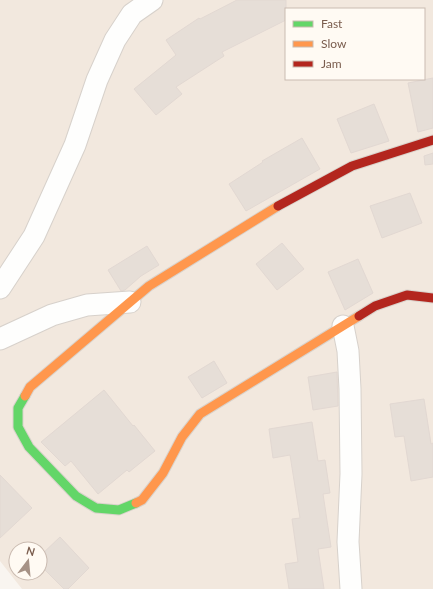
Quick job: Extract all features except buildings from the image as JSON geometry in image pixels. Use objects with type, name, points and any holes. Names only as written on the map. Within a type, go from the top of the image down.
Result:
[{"type":"street","points":[[0,288],[34,236],[75,145],[97,80],[115,40],[132,14],[152,0]]},
{"type":"street","points":[[433,140],[352,166],[268,212],[149,286],[30,387],[18,408],[18,427],[28,447],[76,496],[96,508],[119,510],[142,500],[163,473],[182,437],[200,414],[375,306],[407,295],[433,298]]},
{"type":"street","points":[[0,340],[52,315],[87,304],[130,302]]},
{"type":"street","points":[[343,326],[348,351],[350,389],[351,474],[348,542],[351,589]]},
{"type":"shaded area","points":[[0,0],[433,0],[433,589],[22,589],[16,581],[48,581],[48,541],[8,541],[8,571],[0,561]]},
{"type":"traffic: fast","points":[[25,396],[18,408],[18,427],[29,447],[76,496],[96,508],[119,510],[136,503]]},
{"type":"traffic: slow","points":[[25,396],[30,387],[149,286],[278,206]]},
{"type":"traffic: slow","points":[[136,503],[142,500],[163,473],[182,437],[200,414],[359,316]]},
{"type":"traffic: jam","points":[[278,206],[352,166],[433,140]]},
{"type":"traffic: jam","points":[[359,316],[375,306],[407,295],[433,298]]}]
